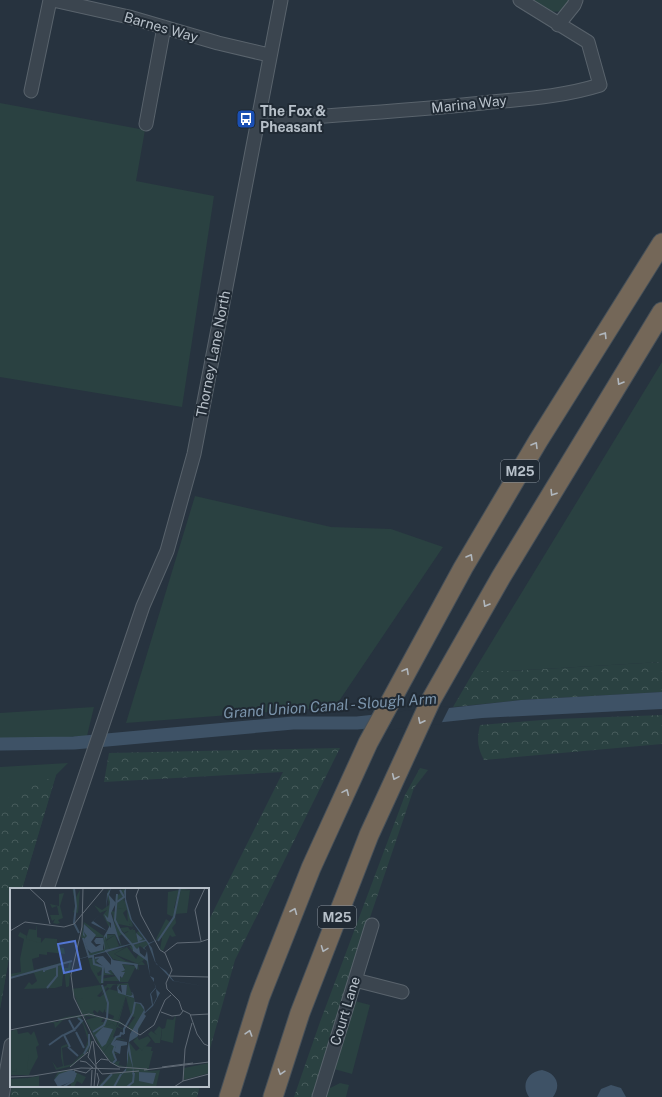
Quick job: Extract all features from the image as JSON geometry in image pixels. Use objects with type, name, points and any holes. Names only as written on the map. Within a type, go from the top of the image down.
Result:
[{"type":"highway","name":"M25","points":[[229,1097],[260,996],[311,868],[368,743],[463,568],[534,447],[662,243]]},
{"type":"highway","name":"M25","points":[[273,1097],[300,1013],[363,850],[431,700],[501,577],[662,312]]},
{"type":"street","name":"Barnes Way","points":[[31,91],[52,0],[129,16],[218,43],[269,55]]},
{"type":"street","name":"Thorney Lane North","points":[[47,888],[144,606],[166,551],[194,454],[259,121],[269,55],[281,0]]},
{"type":"street","points":[[520,0],[558,25],[574,5],[576,0]]},
{"type":"street","name":"Marina Way","points":[[259,121],[430,108],[540,97],[577,92],[600,85],[588,42],[558,25]]},
{"type":"street","points":[[146,124],[164,27]]},
{"type":"street","name":"Court Lane","points":[[319,1097],[372,925]]},
{"type":"street","points":[[355,980],[402,992]]},
{"type":"street","points":[[2,1097],[10,1052]]},
{"type":"green space","points":[[532,0],[569,0],[562,11],[553,12]]},
{"type":"green space","points":[[0,103],[145,130],[136,181],[214,196],[182,407],[0,377]]},
{"type":"green space","points":[[662,362],[662,662],[510,671],[474,671]]},
{"type":"green space","points":[[195,496],[331,527],[391,529],[443,547],[335,707],[126,723]]},
{"type":"green space","points":[[662,662],[662,692],[521,700],[453,707],[474,671],[510,671]]},
{"type":"green space","points":[[94,707],[87,736],[0,741],[0,713]]},
{"type":"green space","points":[[662,715],[662,744],[484,760],[479,747],[478,734],[480,725],[555,719]]},
{"type":"green space","points":[[340,748],[235,960],[209,1052],[209,920],[283,772],[104,782],[109,753]]},
{"type":"green space","points":[[68,763],[56,775],[22,888],[10,888],[10,952],[0,1009],[0,767]]},
{"type":"green space","points":[[420,768],[428,770],[414,788],[343,997],[317,1097],[294,1097],[320,1022],[405,795]]},
{"type":"green space","points":[[56,775],[22,888],[10,888],[10,952],[0,1009],[0,802]]},
{"type":"green space","points":[[355,1001],[370,1005],[352,1074],[334,1069]]},
{"type":"green space","points":[[340,1083],[349,1085],[346,1097],[325,1097],[330,1088]]},
{"type":"green space","points":[[12,1087],[200,1087],[197,1097],[10,1097]]},
{"type":"water","points":[[662,692],[662,709],[482,718],[377,729],[385,715],[521,700]]},
{"type":"water","points":[[542,1070],[551,1074],[556,1080],[556,1093],[553,1097],[529,1097],[526,1088],[527,1080],[533,1073]]},
{"type":"water","points":[[611,1085],[621,1088],[626,1097],[597,1097],[601,1089]]},
{"type":"pier","points":[[450,706],[441,724],[378,731],[384,713]]},
{"type":"waterway","name":"Grand Union Canal - Slough Arm","points":[[0,744],[74,743],[293,723],[357,723],[385,720]]},
{"type":"place","name":"The Fox & Pheasant","points":[[246,119]]}]
